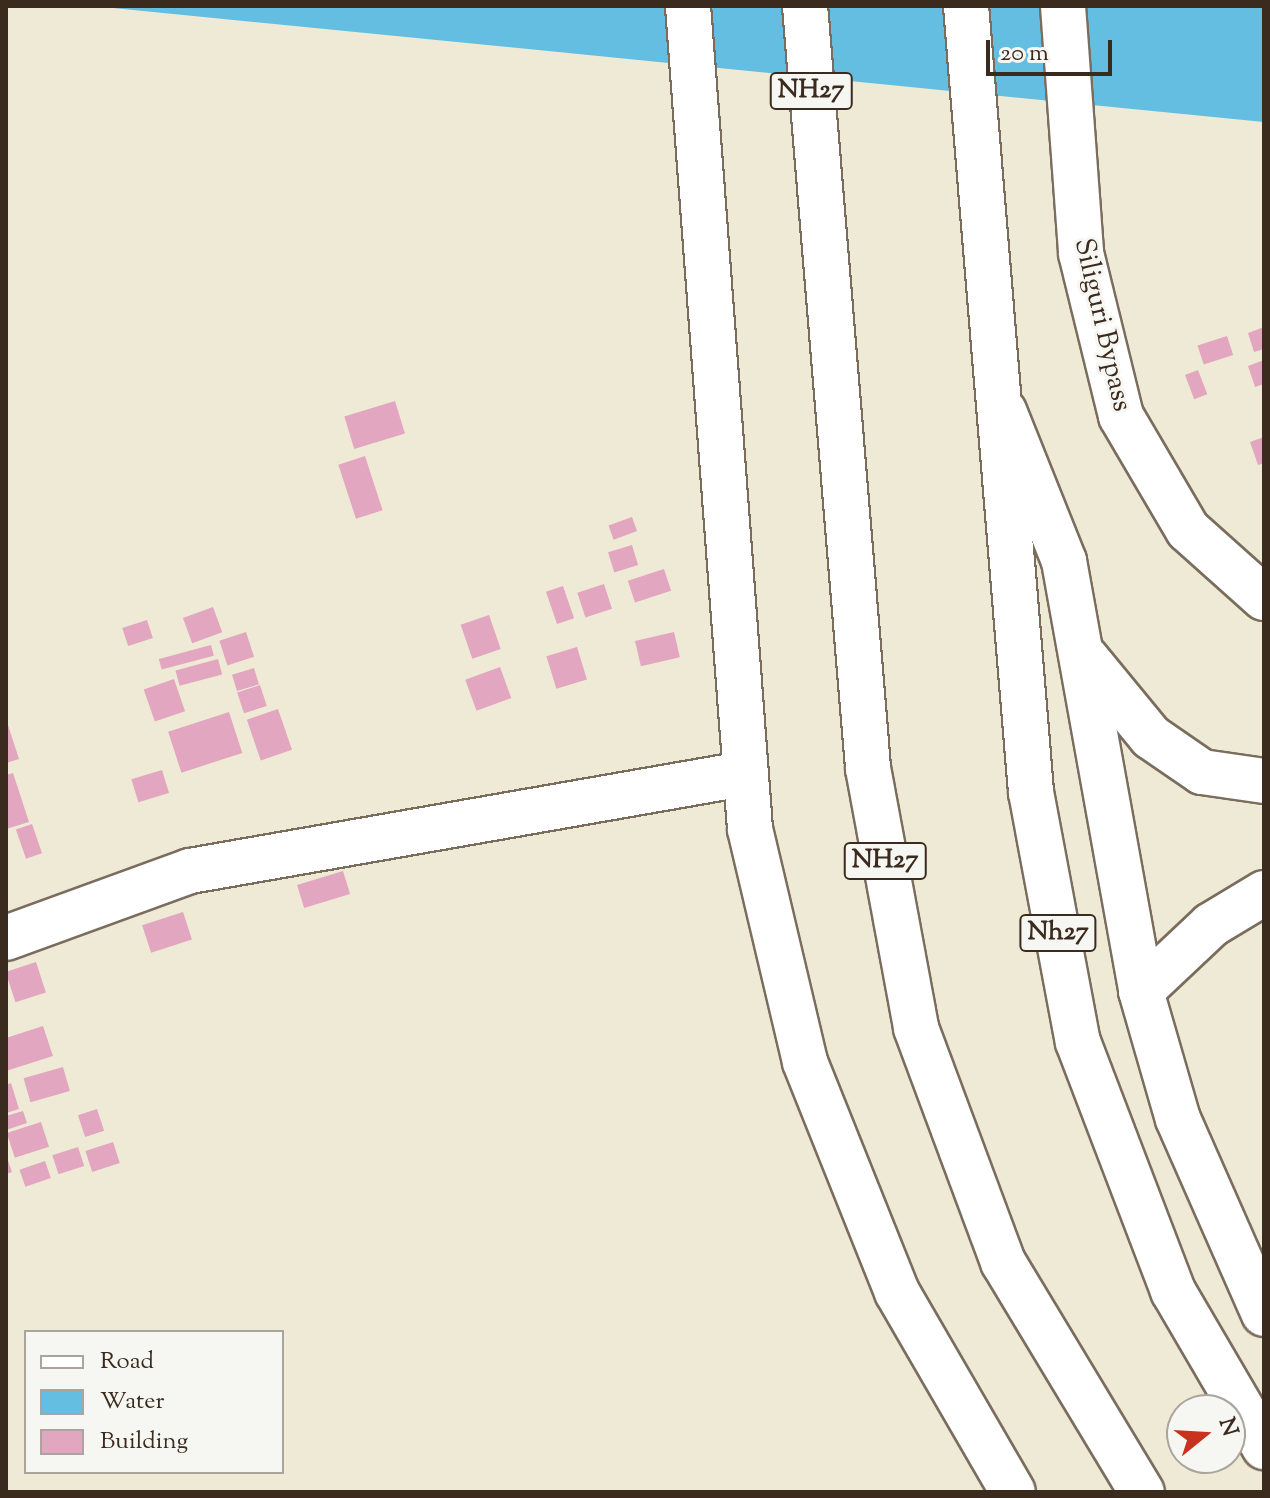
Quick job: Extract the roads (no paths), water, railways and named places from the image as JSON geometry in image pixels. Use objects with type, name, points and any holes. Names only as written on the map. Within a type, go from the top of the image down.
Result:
[{"type":"main road","points":[[688,6],[702,151],[743,774],[805,1062],[897,1292],[1013,1492]]},
{"type":"main road","name":"NH27","points":[[805,6],[868,768],[916,1028],[1003,1262],[1142,1492]]},
{"type":"main road","points":[[966,6],[991,380],[1064,561],[1086,658],[1092,745],[1141,991],[1178,1119],[1264,1314]]},
{"type":"main road","name":"Siliguri Bypass","points":[[1063,6],[1081,253],[1121,416],[1188,530],[1264,598]]},
{"type":"main road","name":"Nh27","points":[[991,380],[1031,792],[1078,1042],[1173,1291],[1264,1447]]},
{"type":"main road","points":[[1086,658],[1151,737],[1202,772],[1264,781]]},
{"type":"main road","points":[[6,938],[190,871],[743,774]]},
{"type":"main road","points":[[1141,991],[1211,925],[1264,893]]},
{"type":"water","points":[[93,6],[1264,6],[1264,122]]}]
